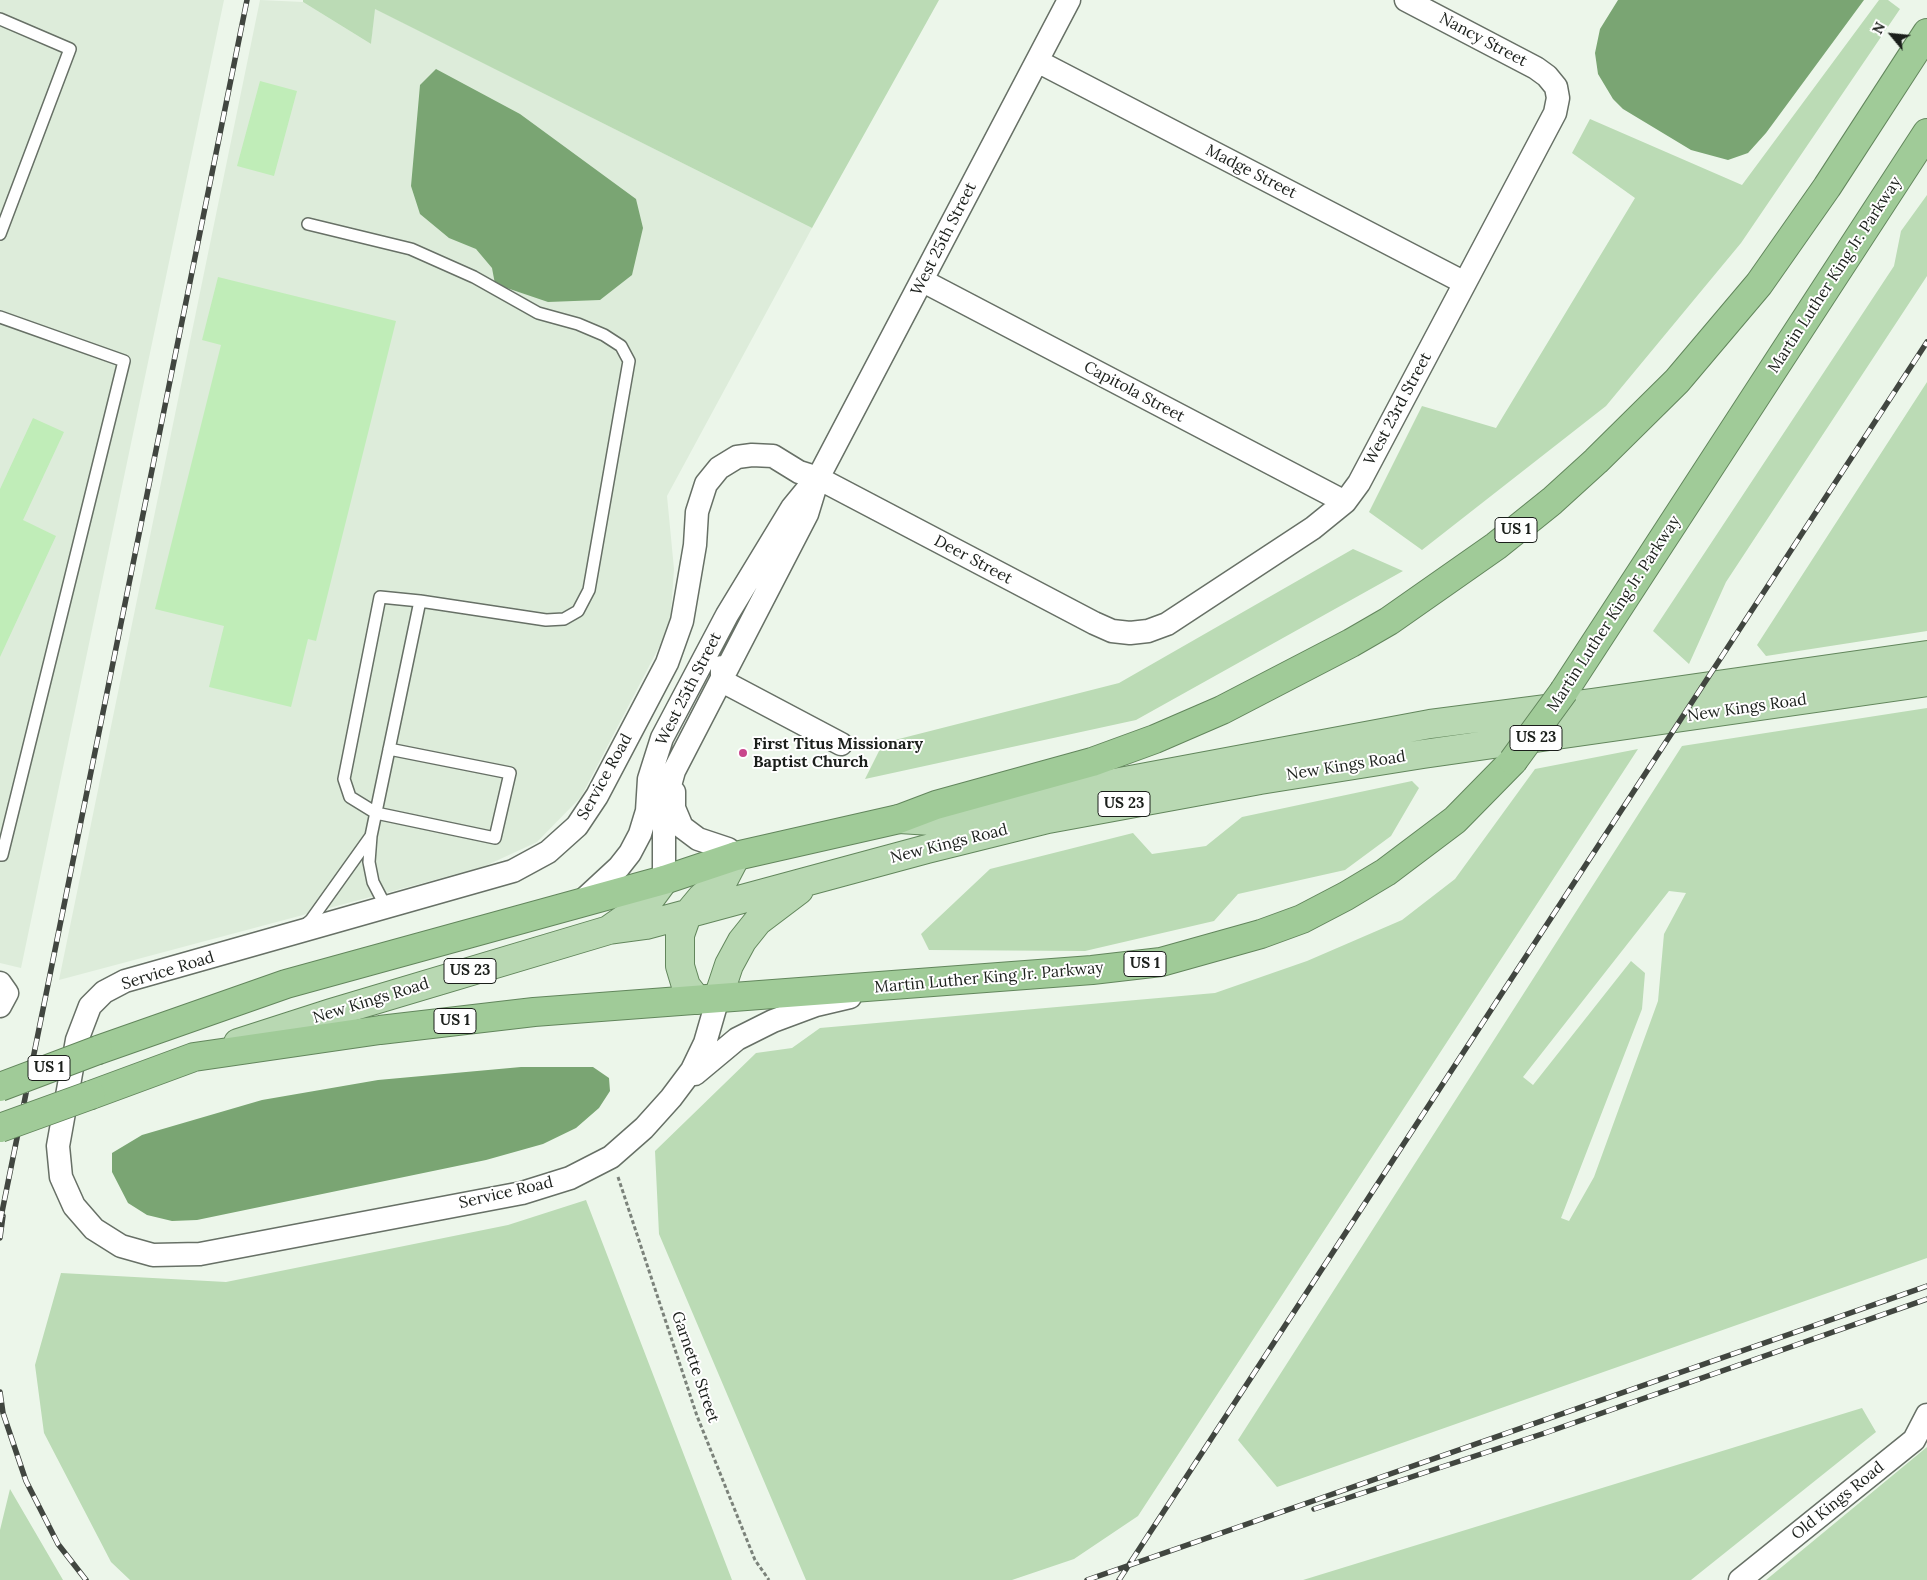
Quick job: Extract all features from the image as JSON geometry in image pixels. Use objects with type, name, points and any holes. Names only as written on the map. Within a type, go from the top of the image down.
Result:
[{"type":"highway","name":"US 1","points":[[900,819],[936,806],[1092,762],[1155,739],[1222,710],[1288,677],[1389,621],[1496,546],[1552,501],[1596,461],[1642,416],[1715,338],[1759,284],[1796,232],[1927,33]]},
{"type":"highway","name":"Martin Luther King Jr. Parkway","points":[[194,1057],[399,1027],[534,1012],[893,986],[1092,970],[1161,962],[1261,934],[1302,919],[1386,872],[1455,820],[1514,761],[1564,691],[1927,133]]},
{"type":"highway","name":"New Kings Road","points":[[0,1087],[98,1050],[286,984],[664,880],[736,856],[900,819]]},
{"type":"highway","name":"New Kings Road","points":[[0,1128],[194,1057]]},
{"type":"main road","name":"New Kings Road","points":[[194,1057],[340,1010],[609,930],[646,925],[687,915],[1048,819],[1430,724],[1796,675],[1927,655]]},
{"type":"main road","name":"New Kings Road","points":[[900,819],[932,821],[1093,787],[1258,768],[1423,754],[1927,682]]},
{"type":"main road","points":[[736,856],[724,879],[702,898],[687,915],[680,935],[680,966],[686,986],[707,999],[742,941],[758,921],[783,900],[815,880]]},
{"type":"main road","points":[[609,930],[646,903],[664,880]]},
{"type":"street","name":"West 25th Street","points":[[664,880],[664,826],[667,796],[674,771],[807,514],[818,478],[1069,0]]},
{"type":"street","name":"Nancy Street","points":[[1406,0],[1536,68],[1556,86]]},
{"type":"street","name":"Madge Street","points":[[1037,61],[1465,283]]},
{"type":"street","name":"West 23rd Street","points":[[1130,633],[1148,631],[1168,624],[1313,528],[1345,502],[1359,483],[1555,113],[1558,98],[1556,86]]},
{"type":"street","name":"Capitola Street","points":[[922,281],[1345,502]]},
{"type":"street","name":"Service Road","points":[[707,999],[706,1043],[692,1070],[671,1098],[644,1128],[611,1157],[570,1178],[522,1193],[200,1254],[153,1255],[121,1246],[94,1229],[74,1206],[61,1177],[58,1146],[77,1040],[90,1006],[104,992],[125,981],[513,871],[548,852],[578,826],[597,796],[667,663],[682,622],[695,545],[696,512],[706,484],[719,468],[738,457],[752,454],[773,456],[799,472],[818,478]]},
{"type":"street","name":"West 25th Street","points":[[579,904],[619,867],[630,853],[640,834],[647,811],[650,779],[662,738],[727,615],[792,508],[818,478]]},
{"type":"street","name":"Deer Street","points":[[818,478],[1094,624],[1112,631],[1130,633]]},
{"type":"street","points":[[727,615],[720,655],[722,681],[841,744]]},
{"type":"street","points":[[1796,675],[1813,698]]},
{"type":"street","points":[[674,771],[674,808],[682,827],[698,839],[728,849],[736,856]]},
{"type":"street","points":[[0,983],[6,993],[0,1006]]},
{"type":"street","points":[[671,1098],[705,1063],[737,1039],[773,1021],[816,1005],[893,986]]},
{"type":"street","name":"Old Kings Road","points":[[1740,1580],[1914,1440],[1927,1415]]},
{"type":"lane","points":[[0,19],[70,49],[0,234]]},
{"type":"lane","points":[[308,224],[411,249],[474,277],[538,313],[578,324],[604,335],[621,346],[629,362],[589,590],[578,610],[564,619],[546,620],[380,596],[344,779],[350,797],[376,813],[495,838],[510,773],[390,750]]},
{"type":"lane","points":[[0,317],[124,362],[2,855],[0,855]]},
{"type":"lane","points":[[387,908],[373,882],[370,862],[371,836],[420,601]]},
{"type":"lane","points":[[294,934],[311,920],[371,836]]},
{"type":"path","name":"Garnette Street","points":[[611,1157],[698,1416],[755,1560],[769,1580]]},
{"type":"shaded area","points":[[0,0],[224,0],[21,968],[0,963]]},
{"type":"shaded area","points":[[260,0],[303,2],[371,44],[374,8],[812,228],[667,496],[674,569],[670,626],[581,797],[537,842],[483,867],[59,980]]},
{"type":"shaded area","points":[[303,0],[939,0],[812,228],[375,9],[371,44],[303,2]]},
{"type":"shaded area","points":[[1618,0],[1864,0],[1766,133],[1748,153],[1728,160],[1691,150],[1623,109],[1613,99],[1598,74],[1595,53],[1600,29]]},
{"type":"shaded area","points":[[1879,0],[1888,0],[1900,9],[1741,243],[1606,406],[1422,550],[1369,512],[1422,406],[1496,428],[1635,198],[1572,153],[1590,119],[1742,185]]},
{"type":"shaded area","points":[[436,69],[520,114],[636,199],[643,228],[632,275],[600,300],[548,302],[495,284],[492,268],[476,249],[449,238],[420,214],[411,186],[420,85]]},
{"type":"shaded area","points":[[1927,195],[1927,276],[1726,582],[1689,664],[1653,631],[1894,266],[1901,231]]},
{"type":"shaded area","points":[[1927,382],[1927,631],[1766,656],[1757,645]]},
{"type":"shaded area","points":[[1353,549],[1403,571],[1136,720],[865,779],[883,743],[1119,683]]},
{"type":"shaded area","points":[[1927,708],[1927,1258],[1277,1487],[1238,1440],[1682,746]],"holes":[[[1669,891],[1686,893],[1664,934],[1658,1001],[1594,1177],[1569,1221],[1561,1218],[1642,1009],[1645,973],[1631,961],[1533,1085],[1523,1077]]]},
{"type":"shaded area","points":[[1638,749],[1138,1516],[1074,1559],[1012,1580],[806,1580],[659,1234],[655,1151],[756,1053],[792,1048],[820,1028],[1215,993],[1307,961],[1402,920],[1455,879],[1535,769]]},
{"type":"shaded area","points":[[1412,781],[1419,788],[1391,836],[1345,870],[1238,894],[1214,921],[1085,951],[929,950],[921,934],[990,869],[1133,833],[1152,854],[1206,846],[1242,817]]},
{"type":"shaded area","points":[[521,1067],[593,1067],[609,1078],[610,1091],[599,1108],[576,1128],[543,1144],[486,1160],[197,1220],[172,1221],[147,1215],[128,1203],[112,1172],[112,1153],[142,1135],[262,1100],[378,1080]]},
{"type":"shaded area","points":[[586,1200],[732,1580],[130,1580],[111,1562],[44,1433],[35,1365],[61,1273],[226,1282],[508,1225]]},
{"type":"shaded area","points":[[1862,1408],[1876,1432],[1691,1580],[1303,1580]]},
{"type":"shaded area","points":[[1927,1447],[1927,1580],[1766,1580]]},
{"type":"shaded area","points":[[10,1489],[63,1580],[0,1580],[0,1530]]},
{"type":"building","points":[[260,81],[297,91],[274,176],[237,166]]},
{"type":"building","points":[[218,277],[396,321],[316,641],[308,639],[291,707],[209,687],[224,626],[155,609],[221,345],[202,340]]},
{"type":"building","points":[[33,418],[64,432],[23,520],[56,536],[0,657],[0,489]]},
{"type":"railway","points":[[0,1222],[247,0]]},
{"type":"railway","points":[[1119,1580],[1927,342]]},
{"type":"railway","points":[[0,1238],[3,1216]]},
{"type":"railway","points":[[1087,1580],[1927,1286]]},
{"type":"railway","points":[[1314,1509],[1545,1433],[1927,1299]]},
{"type":"railway","points":[[0,1392],[3,1413],[26,1481],[58,1544],[86,1580]]},
{"type":"place","name":"First Titus Missionary Baptist Church","points":[[743,753]]}]
